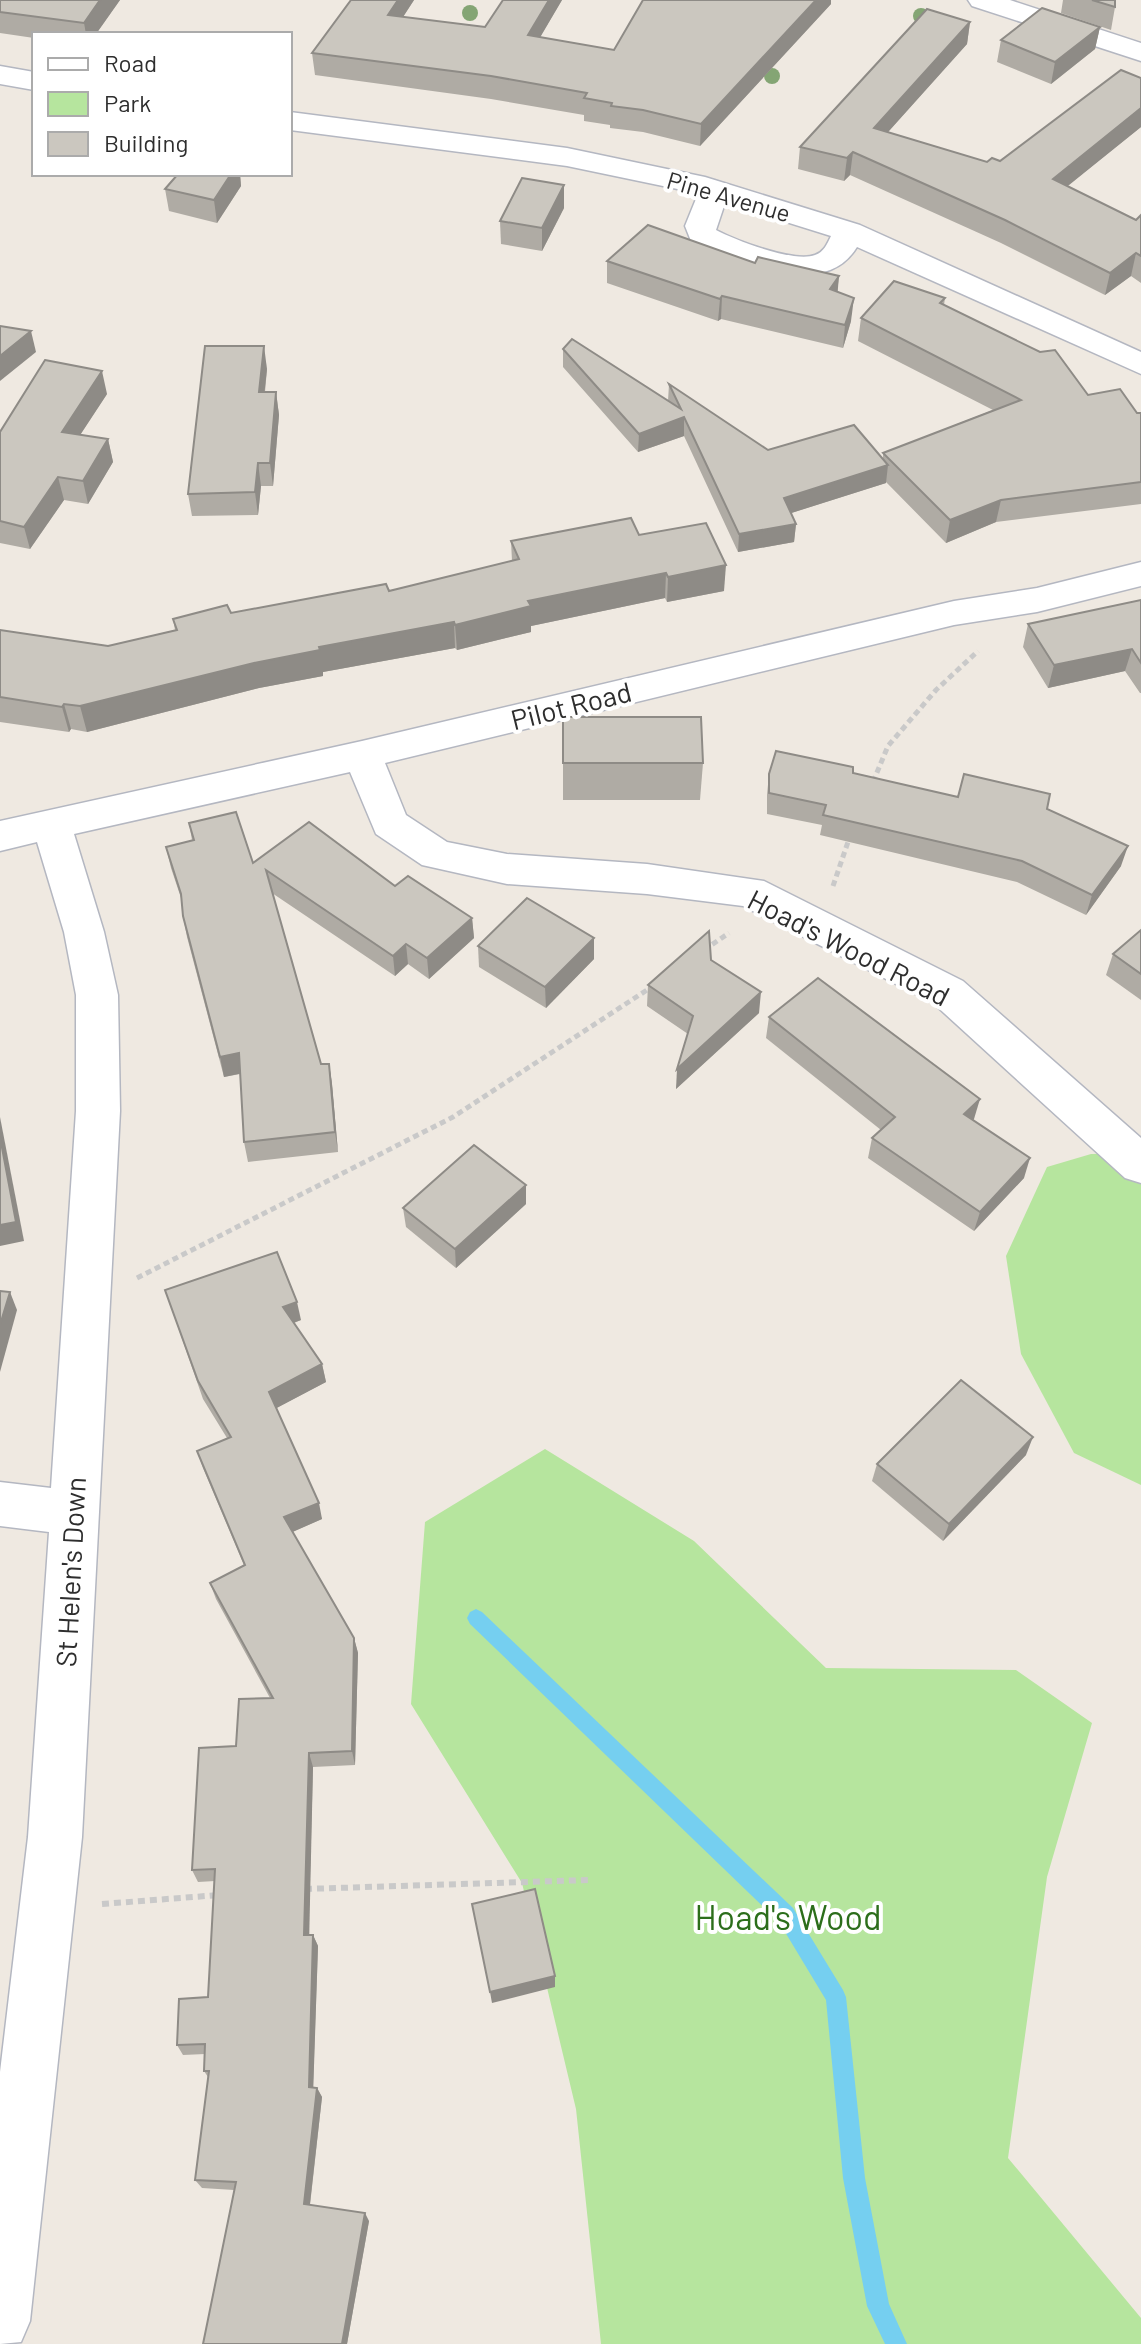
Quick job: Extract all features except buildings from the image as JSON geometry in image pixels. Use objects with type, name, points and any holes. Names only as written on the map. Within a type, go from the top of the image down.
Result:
[{"type":"street","points":[[982,0],[1141,52]]},
{"type":"street","points":[[0,75],[32,81]]},
{"type":"street","name":"Pine Avenue","points":[[292,121],[567,157],[694,183],[849,232],[1141,364]]},
{"type":"street","points":[[714,191],[700,226],[702,234],[788,265],[815,265],[836,256],[849,232]]},
{"type":"street","name":"Pilot Road","points":[[0,836],[52,827],[362,755],[954,613],[1037,600],[1141,574]]},
{"type":"street","name":"Hoad's Wood Road","points":[[362,755],[390,824],[436,855],[507,869],[647,879],[750,892],[821,925],[948,992],[1141,1165]]},
{"type":"street","name":"St Helen's Down","points":[[0,2321],[55,1837],[98,1111],[97,995],[84,932],[52,827]]},
{"type":"street","points":[[0,1504],[72,1513]]},
{"type":"path","points":[[870,788],[888,746],[936,690],[962,663],[1037,600]]},
{"type":"path","points":[[821,925],[850,836]]},
{"type":"path","points":[[698,954],[772,902]]},
{"type":"path","points":[[88,1303],[453,1117],[662,980]]},
{"type":"path","points":[[303,1889],[588,1880]]},
{"type":"path","points":[[113,1904],[224,1895]]},
{"type":"green space","points":[[1141,1153],[1141,1485],[1074,1453],[1021,1354],[1006,1256],[1047,1167],[1091,1154]]},
{"type":"green space","name":"Hoad's Wood","points":[[545,1449],[694,1541],[826,1668],[1016,1670],[1092,1723],[1047,1877],[1008,2158],[1141,2318],[1141,2344],[601,2344],[576,2109],[522,1883],[411,1704],[425,1522]]},
{"type":"waterway","points":[[476,1618],[786,1915],[836,1997],[854,2178],[878,2306],[896,2344]]}]
